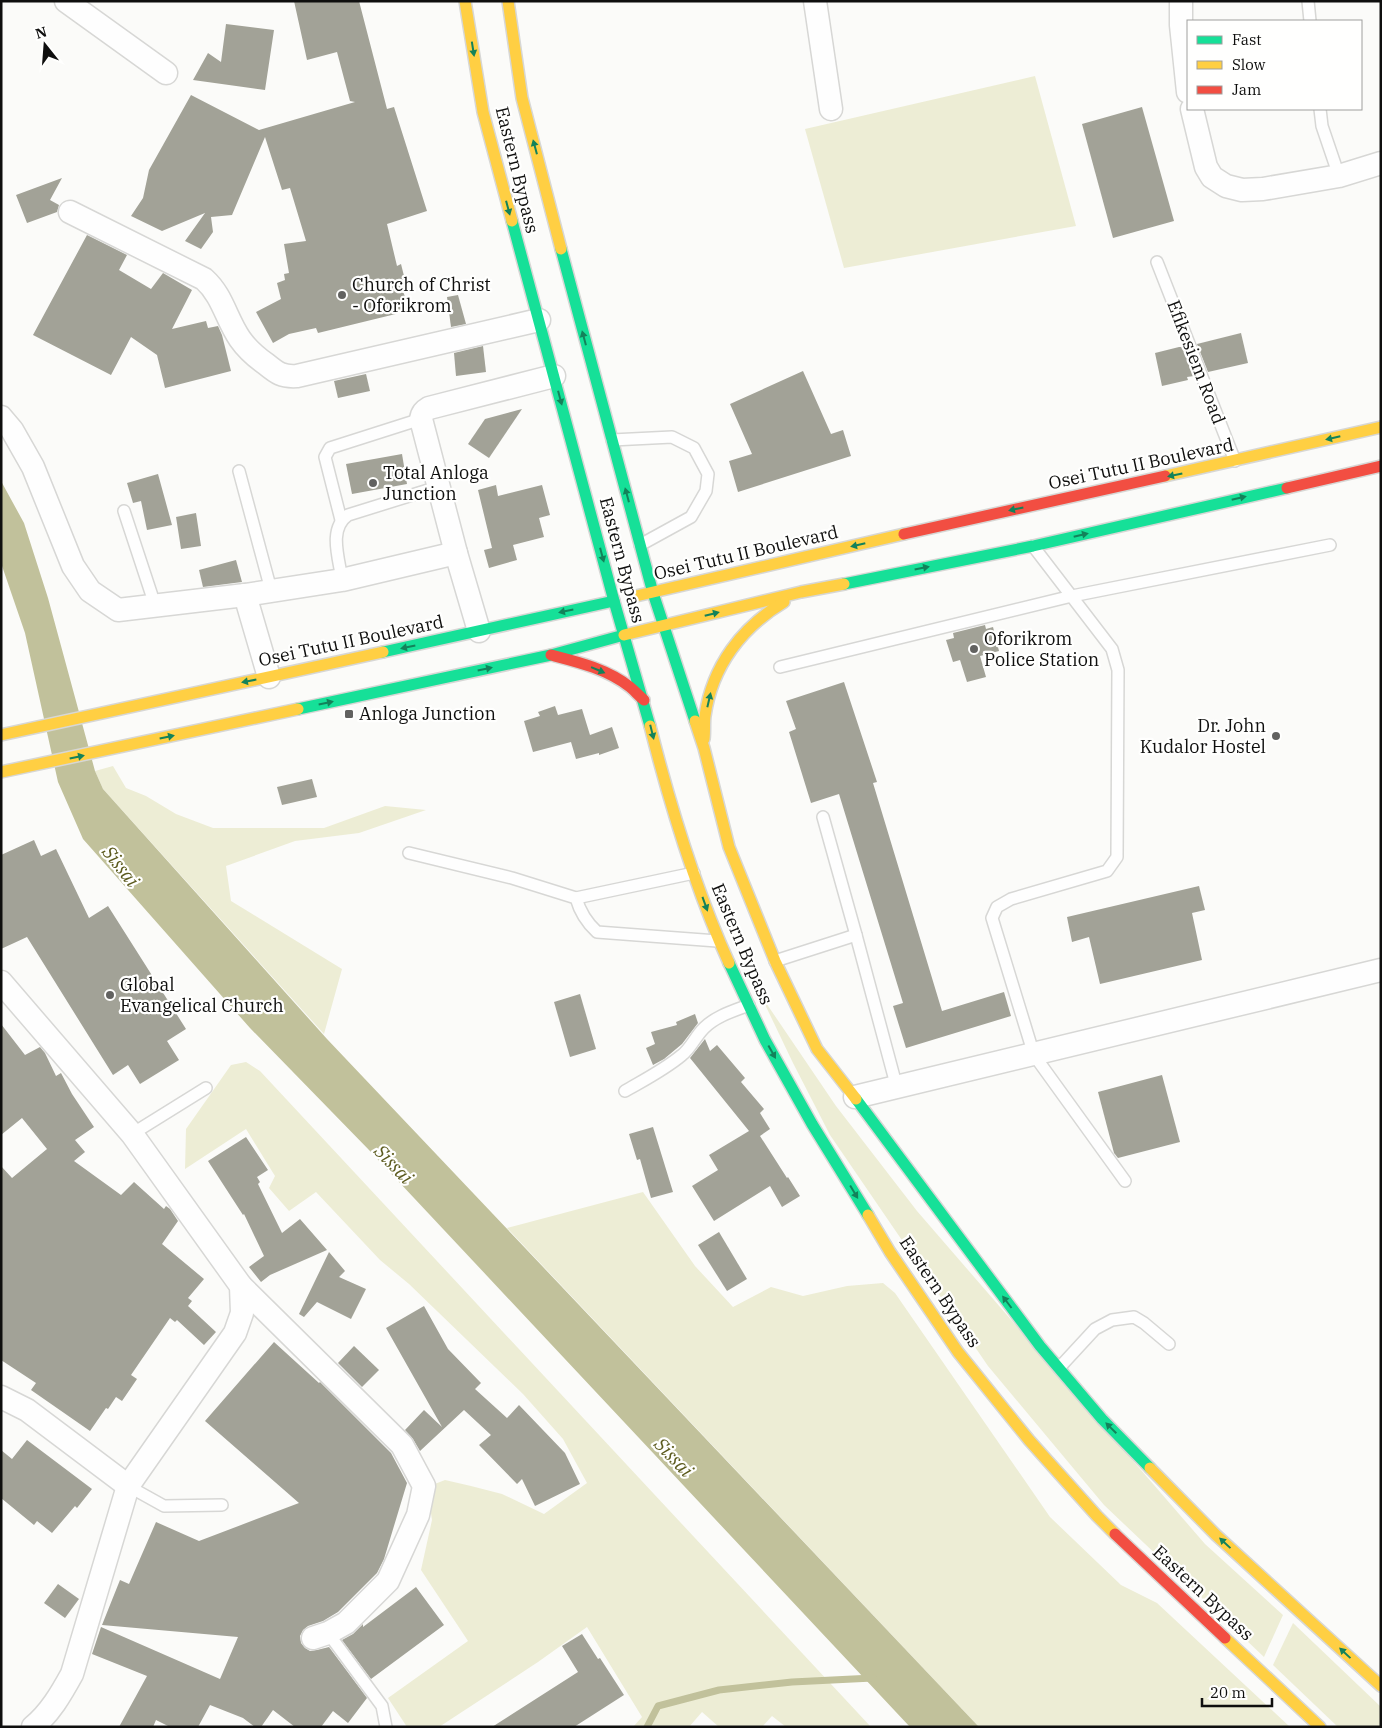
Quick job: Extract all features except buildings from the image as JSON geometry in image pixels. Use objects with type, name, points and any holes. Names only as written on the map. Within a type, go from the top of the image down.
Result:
[{"type":"main road","name":"Eastern Bypass","points":[[465,1],[483,112],[614,601],[644,700],[662,772],[694,873],[719,941],[765,1040],[818,1133],[890,1252],[958,1352],[1029,1440],[1097,1516],[1320,1727]]},
{"type":"main road","name":"Eastern Bypass","points":[[508,1],[522,98],[653,593],[704,748],[730,847],[775,961],[817,1049],[855,1097],[984,1272],[1102,1420],[1216,1535],[1381,1686]]},
{"type":"main road","name":"Osei Tutu II Boulevard","points":[[1,734],[479,632],[1381,427]]},
{"type":"main road","points":[[1,772],[552,655],[624,635],[801,592],[1033,546],[1381,466]]},
{"type":"main road","points":[[704,748],[705,716],[713,684],[728,655],[747,629],[772,608],[801,592]]},
{"type":"main road","points":[[552,655],[578,661],[603,671],[626,684],[644,700]]},
{"type":"street","points":[[66,1],[166,73]]},
{"type":"street","points":[[815,1],[831,109]]},
{"type":"street","points":[[1181,1],[1181,25],[1187,82]]},
{"type":"street","points":[[1192,110],[1206,167],[1212,177],[1226,186],[1242,190],[1263,188],[1339,176],[1381,163]]},
{"type":"street","points":[[70,212],[204,279],[220,298],[240,339],[252,353],[284,377],[297,376],[539,320]]},
{"type":"street","points":[[479,632],[420,419],[424,411],[429,408],[554,376]]},
{"type":"street","points":[[1,417],[12,430],[33,467],[73,566],[90,591],[118,610],[245,595],[342,580],[456,553]]},
{"type":"street","points":[[245,595],[269,677]]},
{"type":"street","points":[[855,1097],[1381,970]]},
{"type":"street","points":[[1,982],[132,1134],[241,1286],[402,1445],[424,1486],[418,1515],[388,1581],[346,1623],[321,1635]]},
{"type":"street","points":[[32,1727],[41,1720],[59,1696],[72,1674],[128,1486],[235,1333],[242,1313],[241,1286]]},
{"type":"street","points":[[1,1397],[26,1410],[128,1486]]},
{"type":"lane","points":[[1308,1],[1310,20]]},
{"type":"lane","points":[[1320,110],[1322,126],[1339,176]]},
{"type":"lane","name":"Efikesiem Road","points":[[1157,262],[1235,461]]},
{"type":"lane","points":[[341,520],[325,457],[330,448],[420,419]]},
{"type":"lane","points":[[612,440],[672,437],[694,448],[708,474],[706,491],[691,517],[640,545]]},
{"type":"lane","points":[[238,471],[271,590]]},
{"type":"lane","points":[[342,580],[336,533],[341,520],[348,515],[438,487]]},
{"type":"lane","points":[[124,511],[155,605]]},
{"type":"lane","points":[[780,667],[1072,596],[1330,545]]},
{"type":"lane","points":[[1033,546],[1112,649],[1118,670],[1117,857],[1107,871],[1011,899],[997,906],[992,918],[1034,1055],[1125,1181]]},
{"type":"lane","points":[[823,817],[897,1088]]},
{"type":"lane","points":[[409,853],[512,878],[576,898],[694,873]]},
{"type":"lane","points":[[576,898],[580,911],[588,925],[597,932],[719,941]]},
{"type":"lane","points":[[775,961],[856,934]]},
{"type":"lane","points":[[625,1091],[682,1055],[693,1044],[703,1029],[715,1019],[749,1005]]},
{"type":"lane","points":[[132,1134],[206,1088]]},
{"type":"lane","points":[[1059,1368],[1095,1329],[1112,1320],[1134,1317],[1144,1322],[1169,1344]]},
{"type":"lane","points":[[128,1486],[164,1506],[222,1505]]},
{"type":"lane","points":[[321,1635],[382,1706],[386,1727]]},
{"type":"shaded area","points":[[1035,76],[1076,226],[844,268],[805,129]]},
{"type":"shaded area","points":[[113,766],[126,788],[146,796],[176,814],[213,828],[324,828],[385,806],[426,810],[359,833],[295,841],[226,866],[231,901],[342,969],[324,1034],[103,789],[95,771]]},
{"type":"shaded area","points":[[760,994],[836,1106],[917,1211],[1205,1544],[1283,1615],[1264,1657],[1104,1505],[988,1366],[830,1135]]},
{"type":"shaded area","points":[[246,1062],[260,1071],[871,1727],[786,1727],[772,1716],[762,1727],[719,1727],[702,1712],[689,1727],[633,1727],[642,1717],[587,1627],[538,1662],[439,1727],[407,1727],[388,1698],[468,1641],[421,1570],[432,1520],[427,1487],[445,1480],[471,1486],[502,1494],[544,1514],[587,1483],[563,1439],[523,1394],[409,1284],[380,1260],[316,1192],[289,1211],[269,1188],[275,1176],[246,1129],[185,1169],[186,1129],[231,1065]]},
{"type":"shaded area","points":[[643,1192],[695,1266],[733,1307],[771,1287],[803,1296],[847,1286],[883,1283],[895,1293],[1050,1517],[1121,1585],[1157,1603],[1290,1727],[979,1727],[507,1228]]},
{"type":"shaded area","points":[[1293,1623],[1381,1707],[1381,1727],[1338,1727],[1273,1665]]},
{"type":"water","name":"Sissai","points":[[1,481],[24,523],[48,598],[95,771],[103,789],[327,1039],[979,1727],[910,1727],[369,1150],[250,1028],[83,839],[58,782],[25,633],[1,563]]},
{"type":"waterway","points":[[647,1727],[658,1706],[719,1690],[792,1682],[873,1678]]},
{"type":"traffic: fast","points":[[512,221],[614,601],[650,726]]},
{"type":"traffic: fast","points":[[561,249],[653,593],[695,721]]},
{"type":"traffic: fast","points":[[844,584],[1033,546],[1287,488]]},
{"type":"traffic: fast","points":[[383,652],[614,601]]},
{"type":"traffic: fast","points":[[298,709],[551,655],[624,635]]},
{"type":"traffic: fast","points":[[729,963],[765,1040],[812,1124],[868,1215]]},
{"type":"traffic: fast","points":[[856,1099],[1040,1346],[1102,1419],[1150,1468]]},
{"type":"traffic: slow","points":[[465,1],[483,112],[512,221]]},
{"type":"traffic: slow","points":[[508,1],[522,98],[561,249]]},
{"type":"traffic: slow","points":[[1165,476],[1381,427]]},
{"type":"traffic: slow","points":[[636,596],[904,534]]},
{"type":"traffic: slow","points":[[624,635],[801,592],[844,584]]},
{"type":"traffic: slow","points":[[704,739],[705,716],[709,698],[714,681],[722,665],[742,636],[755,623],[784,602]]},
{"type":"traffic: slow","points":[[1,735],[383,652]]},
{"type":"traffic: slow","points":[[1,772],[298,709]]},
{"type":"traffic: slow","points":[[695,721],[704,748],[729,847],[775,961],[817,1049],[856,1099]]},
{"type":"traffic: slow","points":[[650,726],[684,846],[705,905],[729,963]]},
{"type":"traffic: slow","points":[[868,1215],[890,1252],[958,1352],[1029,1440],[1115,1534]]},
{"type":"traffic: slow","points":[[1150,1468],[1216,1535],[1381,1686]]},
{"type":"traffic: slow","points":[[1225,1638],[1320,1727]]},
{"type":"traffic: jam","points":[[1287,488],[1381,466]]},
{"type":"traffic: jam","points":[[904,534],[1165,476]]},
{"type":"traffic: jam","points":[[551,655],[572,660],[612,675],[630,687],[644,700]]},
{"type":"traffic: jam","points":[[1115,1534],[1225,1638]]},
{"type":"place","name":"Church of Christ - Oforikrom","points":[[342,295]]},
{"type":"place","name":"Total Anloga Junction","points":[[373,483]]},
{"type":"place","name":"Oforikrom Police Station","points":[[974,649]]},
{"type":"place","name":"Anloga Junction","points":[[349,714]]},
{"type":"place","name":"Dr. John Kudalor Hostel","points":[[1276,736]]},
{"type":"place","name":"Global Evangelical Church","points":[[110,995]]}]
